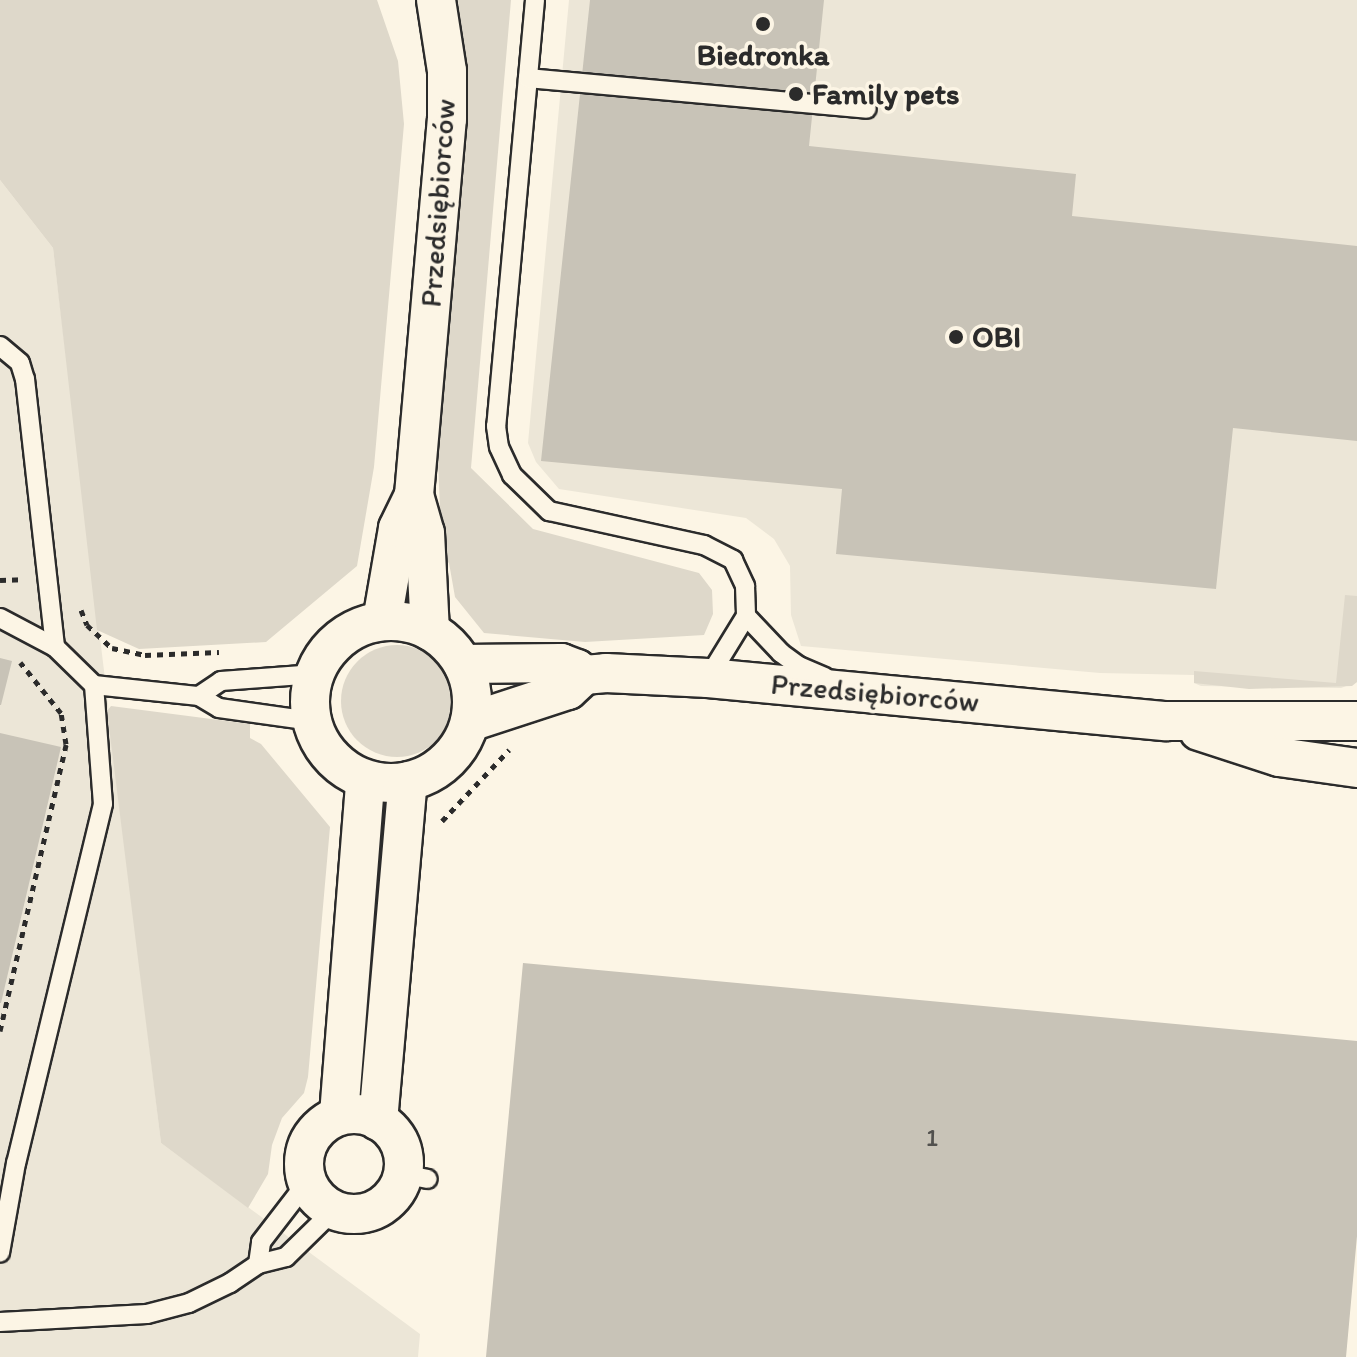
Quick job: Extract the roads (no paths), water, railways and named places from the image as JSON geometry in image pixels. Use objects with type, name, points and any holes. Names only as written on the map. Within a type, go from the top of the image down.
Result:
[{"type":"street","name":"Przedsiębiorców","points":[[382,621],[398,528],[414,495],[447,119],[447,71],[433,2]]},
{"type":"street","name":"Przedsiębiorców","points":[[414,495],[425,533],[430,631]]},
{"type":"street","points":[[382,621],[401,621],[430,631],[452,648],[463,664],[470,683],[470,722],[452,756],[437,769],[408,781],[365,781],[330,755],[312,721],[310,702],[316,674],[330,648],[345,635],[382,621]]},
{"type":"street","points":[[463,664],[561,663],[584,675],[568,690],[470,722]]},
{"type":"street","name":"Przedsiębiorców","points":[[584,675],[606,673],[708,678],[1166,721],[1357,721]]},
{"type":"street","name":"Przedsiębiorców","points":[[1166,721],[1279,757],[1357,768]]},
{"type":"street","points":[[339,1115],[365,781]]},
{"type":"street","points":[[378,1121],[408,781]]},
{"type":"street","points":[[357,1114],[378,1121],[395,1136],[415,1176],[373,1210],[359,1214],[334,1210],[315,1195],[308,1181],[304,1161],[307,1146],[315,1133],[339,1115],[357,1114]]},
{"type":"lane","points":[[535,0],[496,426],[504,460],[512,475],[549,511],[704,545],[733,560],[745,586],[746,616],[708,678]]},
{"type":"lane","points":[[528,78],[867,109]]},
{"type":"lane","points":[[0,346],[20,363],[25,379],[55,647]]},
{"type":"lane","points":[[746,616],[762,636],[799,666],[848,690]]},
{"type":"lane","points":[[0,618],[55,647],[94,685],[199,696],[219,708],[312,721]]},
{"type":"lane","points":[[199,696],[221,681],[316,674]]},
{"type":"lane","points":[[0,1253],[16,1163],[103,804],[94,685]]},
{"type":"lane","points":[[258,1264],[261,1242],[308,1181]]},
{"type":"lane","points":[[0,1322],[147,1314],[189,1303],[230,1283],[258,1264],[286,1257],[334,1210]]},
{"type":"place","name":"Biedronka","points":[[763,24]]},
{"type":"place","name":"Family pets","points":[[796,94]]},
{"type":"place","name":"OBI","points":[[956,337]]}]
